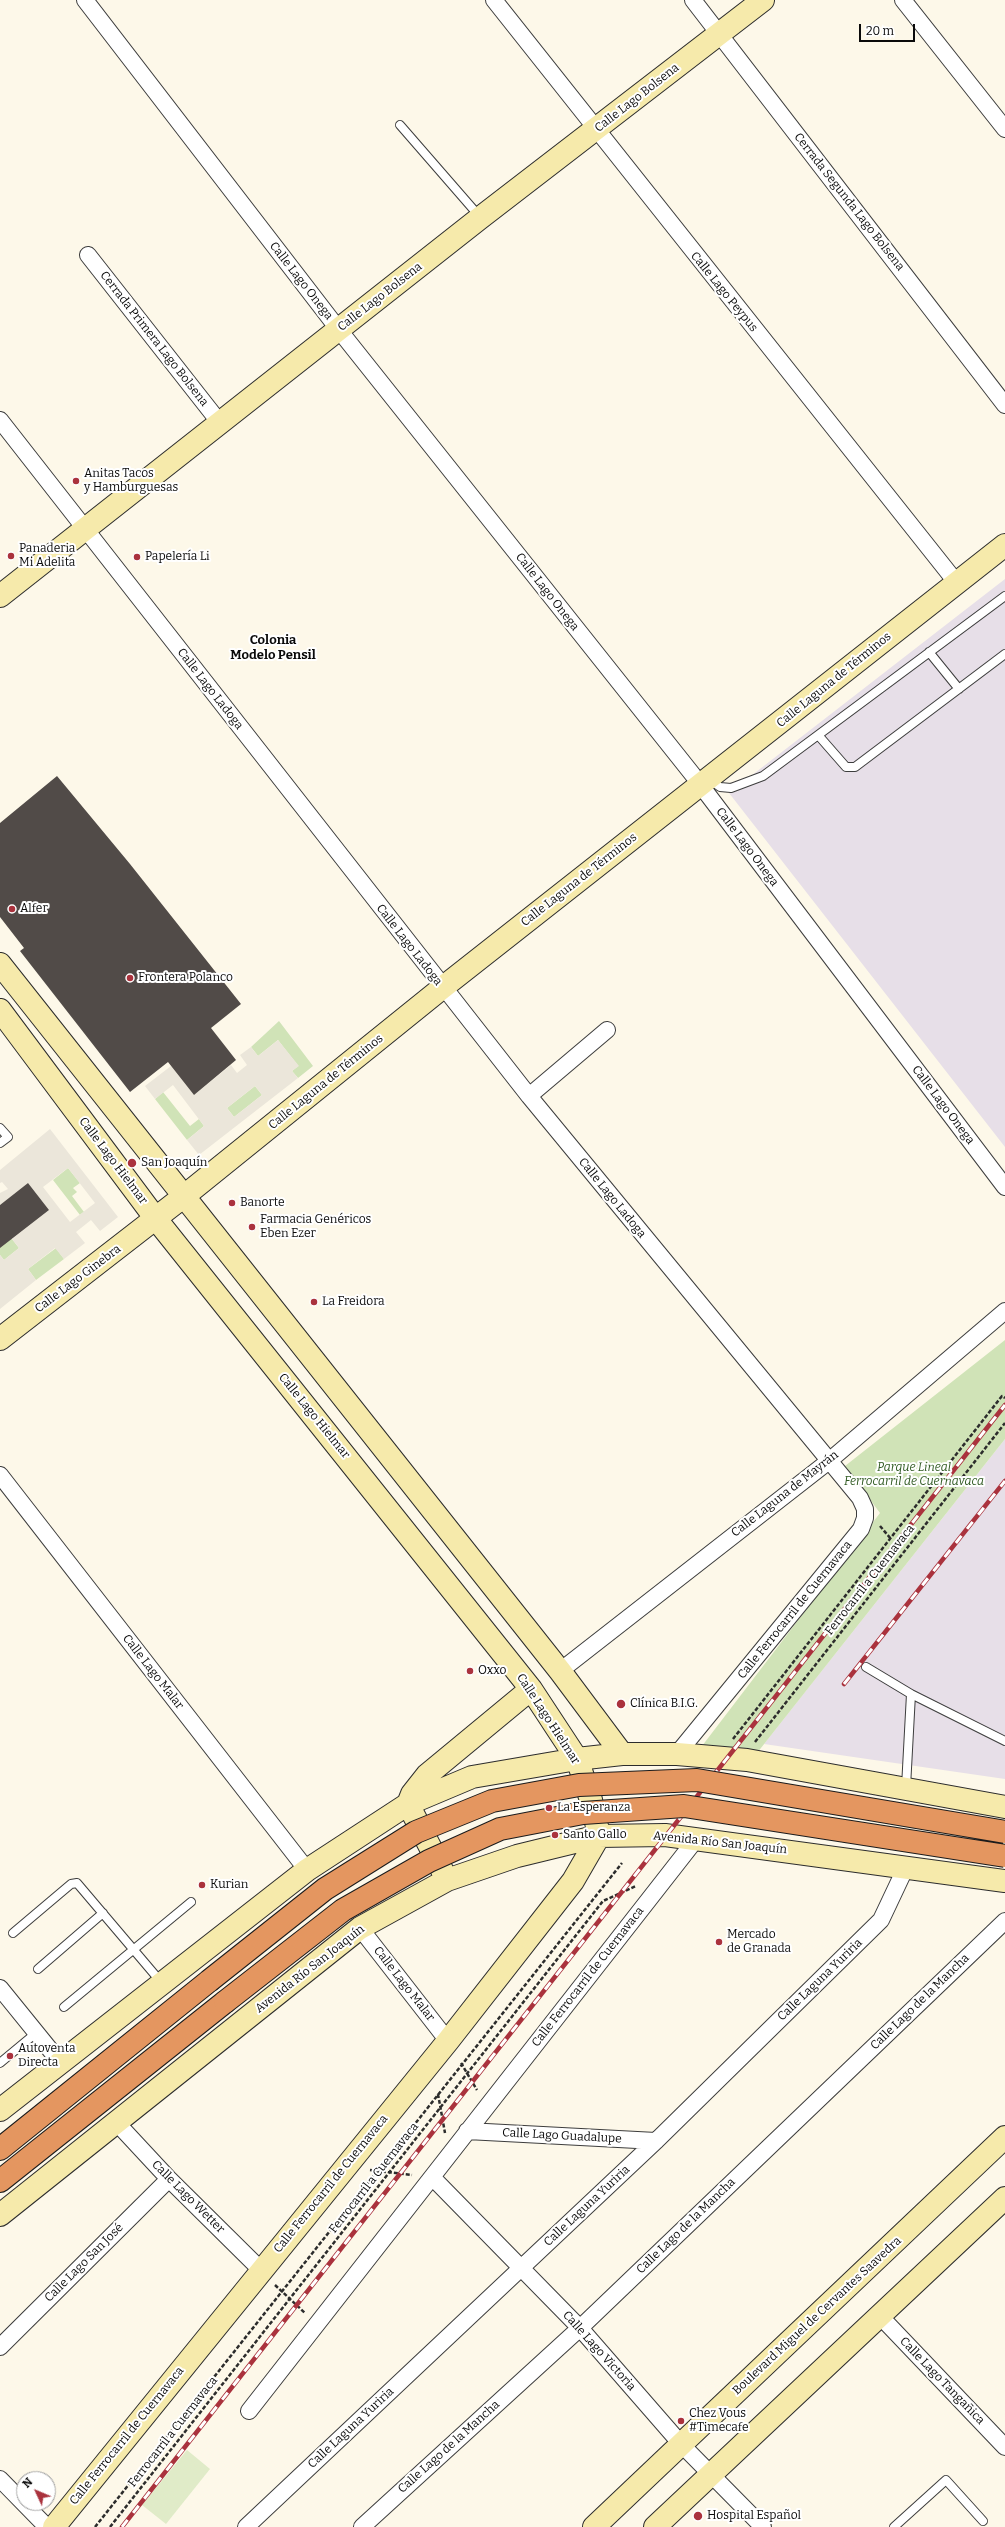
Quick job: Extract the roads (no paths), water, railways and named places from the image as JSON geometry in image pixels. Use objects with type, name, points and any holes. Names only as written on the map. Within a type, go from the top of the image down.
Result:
[{"type":"highway","points":[[0,2148],[324,1889],[410,1836],[492,1801],[579,1785],[697,1780],[1005,1832]]},
{"type":"highway","points":[[0,2181],[343,1910],[429,1860],[500,1829],[583,1813],[684,1806],[1005,1856]]},
{"type":"street","name":"Calle Lago Onega","points":[[85,0],[339,330],[705,782],[1005,1187]]},
{"type":"street","name":"Calle Lago Peypus","points":[[494,0],[595,131],[956,582]]},
{"type":"street","name":"Cerrada Segunda Lago Bolsena","points":[[693,0],[1005,405]]},
{"type":"street","name":"Calle Lago Bolsena","points":[[0,596],[86,530],[480,218],[595,131],[763,0]]},
{"type":"street","points":[[902,0],[1005,129]]},
{"type":"street","name":"Cerrada Primera Lago Bolsena","points":[[88,255],[220,423]]},
{"type":"street","name":"Calle Lago Ladoga","points":[[0,420],[442,988],[828,1461]]},
{"type":"street","name":"Calle Laguna de Términos","points":[[156,1219],[184,1198],[442,988],[705,782],[956,582],[1005,545]]},
{"type":"street","points":[[0,964],[560,1671],[622,1754]]},
{"type":"street","name":"Calle Lago Hielmar","points":[[0,1010],[156,1219],[531,1689],[576,1759],[591,1800],[599,1836]]},
{"type":"street","points":[[529,1096],[607,1030]]},
{"type":"street","name":"Calle Lago Ginebra","points":[[0,1339],[156,1219]]},
{"type":"street","name":"Calle Laguna de Mayrán","points":[[560,1671],[828,1461],[1005,1311]]},
{"type":"street","name":"Calle Ferrocarril de Cuernavaca","points":[[677,1754],[861,1529],[865,1518],[865,1509],[860,1498],[828,1461]]},
{"type":"street","name":"Calle Lago Malar","points":[[0,1475],[307,1870]]},
{"type":"street","points":[[447,1880],[408,1804],[412,1794],[427,1775],[531,1689]]},
{"type":"street","points":[[0,2110],[307,1870],[408,1804],[472,1777],[576,1759],[622,1754],[677,1754],[747,1760],[1005,1807]]},
{"type":"street","points":[[906,1790],[915,1808],[913,1840],[906,1867]]},
{"type":"street","points":[[963,1876],[961,1845],[966,1821],[981,1803]]},
{"type":"street","name":"Avenida Río San Joaquín","points":[[0,2215],[360,1928],[447,1880],[517,1856],[599,1836],[665,1835],[697,1838],[1005,1881]]},
{"type":"street","name":"Calle Ferrocarril de Cuernavaca","points":[[54,2527],[343,2168],[448,2041],[573,1881],[599,1836]]},
{"type":"street","name":"Calle Ferrocarril de Cuernavaca","points":[[249,2412],[316,2324],[697,1838]]},
{"type":"street","name":"Calle Laguna Yuriria","points":[[246,2527],[656,2142],[881,1920],[906,1867]]},
{"type":"street","name":"Calle Lago de la Mancha","points":[[362,2527],[580,2328],[1005,1921]]},
{"type":"street","name":"Calle Lago Malar","points":[[360,1928],[448,2041]]},
{"type":"street","points":[[0,1988],[60,2062]]},
{"type":"street","name":"Calle Lago Wetter","points":[[116,2122],[169,2179],[261,2270]]},
{"type":"street","name":"Calle Lago Guadalupe","points":[[467,2131],[656,2142]]},
{"type":"street","name":"Boulevard Miguel de Cervantes Saavedra","points":[[594,2527],[1005,2138]]},
{"type":"street","name":"Calle Lago Victoria","points":[[432,2177],[522,2267],[580,2328],[681,2444],[763,2527]]},
{"type":"street","name":"Calle Lago San José","points":[[0,2347],[169,2179]]},
{"type":"street","points":[[655,2527],[1005,2198]]},
{"type":"street","name":"Calle Lago Tangañica","points":[[880,2316],[1005,2447]]},
{"type":"street","points":[[0,2479],[47,2527]]},
{"type":"lane","points":[[400,125],[480,218]]},
{"type":"lane","points":[[705,782],[725,789],[738,786],[763,776],[1005,596]]},
{"type":"lane","points":[[929,652],[959,689]]},
{"type":"lane","points":[[818,735],[846,767],[855,767],[1005,654]]},
{"type":"lane","points":[[0,1128],[8,1137],[0,1143]]},
{"type":"lane","points":[[866,1667],[911,1694],[1005,1741]]},
{"type":"lane","points":[[906,1790],[911,1694]]},
{"type":"lane","points":[[13,1933],[74,1883],[79,1885],[162,1983]]},
{"type":"lane","points":[[64,2007],[191,1902]]},
{"type":"lane","points":[[38,1969],[103,1913]]},
{"type":"lane","points":[[0,2062],[36,2034]]},
{"type":"lane","points":[[894,2527],[946,2480],[982,2521]]},
{"type":"railway","points":[[122,2527],[1005,1405]]},
{"type":"railway","points":[[844,1684],[1005,1481]]},
{"type":"place","name":"Anitas Tacos y Hamburguesas","points":[[76,481]]},
{"type":"place","name":"Panaderia Mi Adelita","points":[[11,556]]},
{"type":"place","name":"Papelería Li","points":[[137,557]]},
{"type":"place","name":"Alfer","points":[[12,909]]},
{"type":"place","name":"Frontera Polanco","points":[[130,978]]},
{"type":"place","name":"San Joaquín","points":[[132,1163]]},
{"type":"place","name":"Banorte","points":[[232,1203]]},
{"type":"place","name":"Farmacia Genéricos Eben Ezer","points":[[252,1227]]},
{"type":"place","name":"La Freidora","points":[[314,1302]]},
{"type":"place","name":"Oxxo","points":[[470,1671]]},
{"type":"place","name":"Clínica B.I.G.","points":[[621,1704]]},
{"type":"place","name":"La Esperanza","points":[[549,1808]]},
{"type":"place","name":"Santo Gallo","points":[[555,1835]]},
{"type":"place","name":"Kurian","points":[[202,1885]]},
{"type":"place","name":"Mercado de Granada","points":[[719,1942]]},
{"type":"place","name":"Autoventa Directa","points":[[10,2056]]},
{"type":"place","name":"Chez Vous #Timecafe","points":[[681,2421]]},
{"type":"place","name":"Hospital Español","points":[[698,2516]]},
{"type":"district","name":"Colonia Modelo Pensil","points":[[273,648]]},
{"type":"park label","name":"Parque Lineal Ferrocarril de Cuernavaca","points":[[914,1475]]}]
